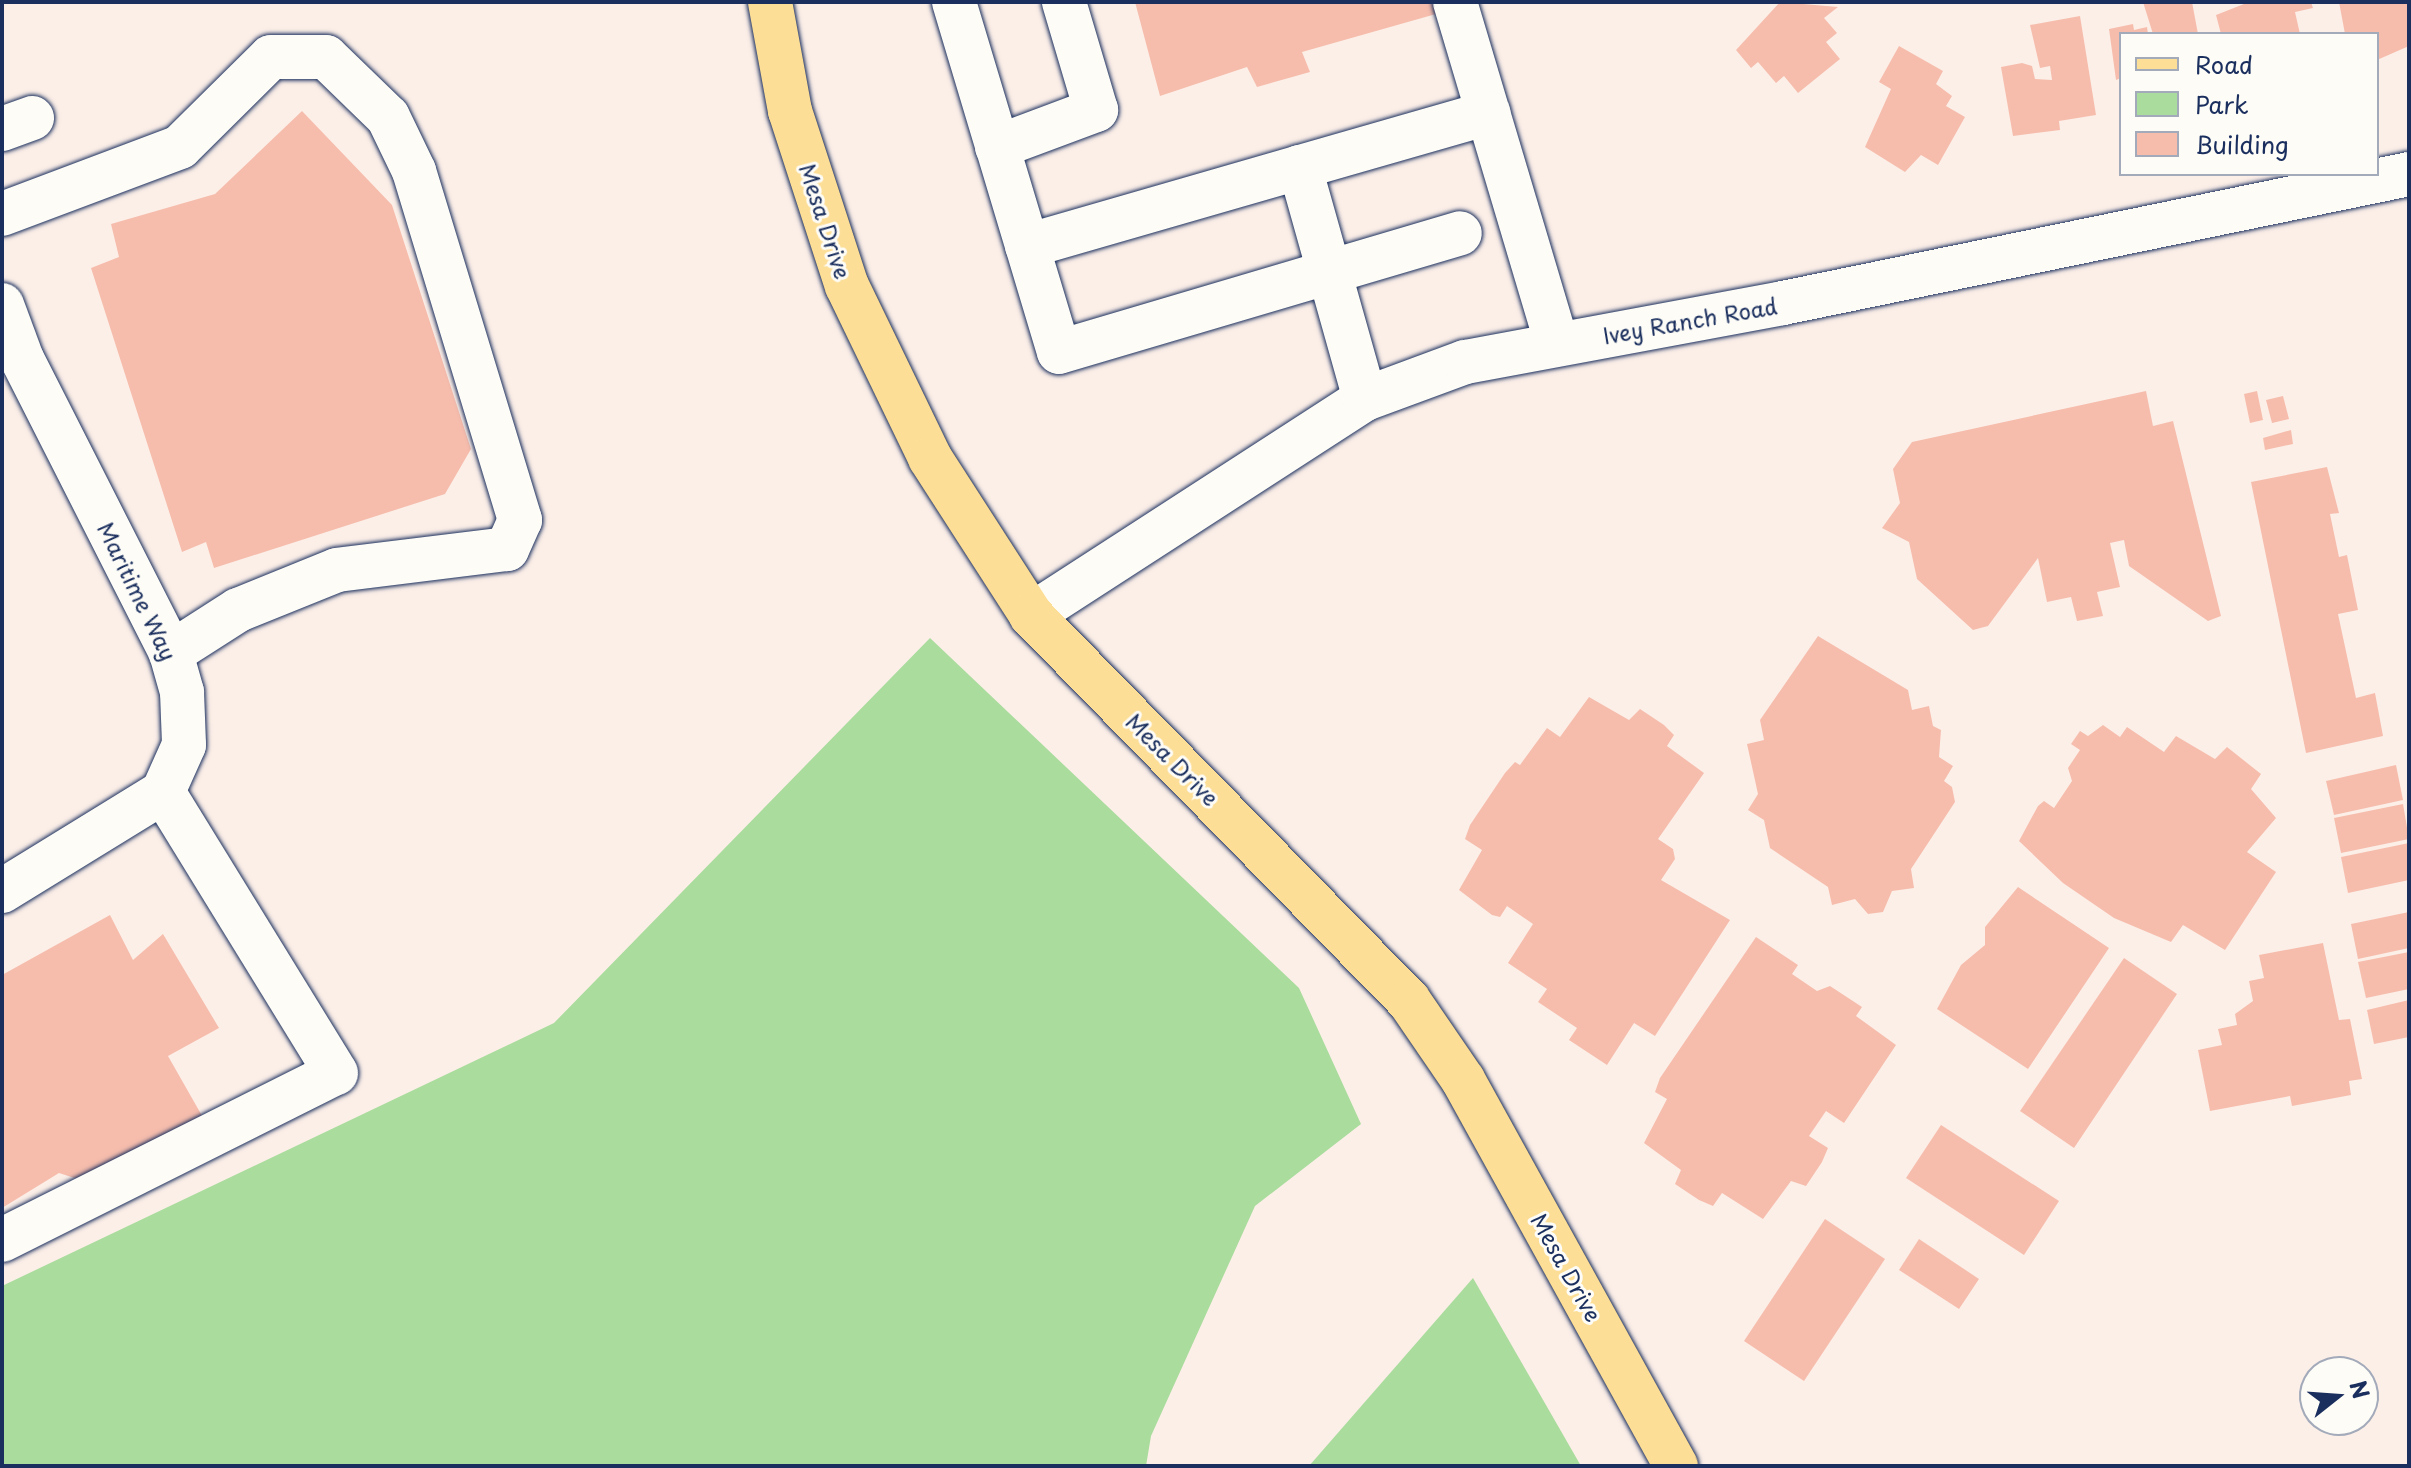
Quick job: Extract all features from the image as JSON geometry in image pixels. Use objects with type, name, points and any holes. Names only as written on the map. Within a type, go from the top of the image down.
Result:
[{"type":"main road","name":"Mesa Drive","points":[[770,2],[790,111],[847,286],[930,458],[1031,615],[1409,1001],[1463,1080],[1676,1466]]},
{"type":"street","points":[[954,2],[1059,352],[1460,233]]},
{"type":"street","points":[[997,147],[1096,110],[1064,2]]},
{"type":"street","points":[[1455,2],[1557,344]]},
{"type":"street","points":[[2,214],[180,147],[271,57],[326,57],[388,117],[414,171],[520,520],[507,549],[337,570],[238,610],[171,653]]},
{"type":"street","points":[[1027,246],[1488,113]]},
{"type":"street","points":[[1300,167],[1365,399]]},
{"type":"street","name":"Ivey Ranch Road","points":[[1031,615],[1365,399],[1465,362],[2409,174]]},
{"type":"street","name":"Maritime Way","points":[[2,305],[22,359],[171,653],[182,692],[184,745],[163,792]]},
{"type":"street","points":[[2,891],[163,792],[336,1073],[2,1240]]},
{"type":"green space","points":[[930,638],[1299,988],[1361,1124],[1255,1206],[1151,1436],[1146,1466],[2,1466],[2,1286],[554,1023]]},
{"type":"green space","points":[[1473,1278],[1581,1466],[1309,1466]]},
{"type":"building","points":[[1135,2],[1433,2],[1436,14],[1302,52],[1310,72],[1257,87],[1247,67],[1160,96]]},
{"type":"building","points":[[1780,2],[1838,7],[1824,18],[1837,33],[1826,42],[1840,59],[1798,93],[1784,76],[1776,83],[1758,62],[1751,68],[1736,50]]},
{"type":"building","points":[[2143,2],[2192,2],[2198,32],[2152,32]]},
{"type":"building","points":[[2249,2],[2311,2],[2313,8],[2295,12],[2300,32],[2220,32],[2216,15]]},
{"type":"building","points":[[2339,2],[2409,2],[2409,46],[2379,59],[2379,32],[2345,32]]},
{"type":"building","points":[[2080,16],[2096,115],[2059,121],[2060,130],[2013,136],[2001,67],[2022,63],[2032,66],[2035,79],[2052,80],[2050,66],[2040,68],[2030,25]]},
{"type":"building","points":[[2133,24],[2134,30],[2147,27],[2148,32],[2119,32],[2119,79],[2116,80],[2109,29]]},
{"type":"building","points":[[1899,46],[1943,71],[1936,84],[1952,96],[1946,106],[1965,117],[1938,165],[1921,155],[1905,172],[1865,147],[1891,89],[1879,82]]},
{"type":"building","points":[[302,111],[392,205],[471,449],[445,494],[214,568],[206,542],[182,552],[91,268],[119,257],[111,224],[215,194]]},
{"type":"building","points":[[2146,391],[2153,426],[2173,421],[2221,616],[2208,621],[2129,566],[2124,540],[2110,543],[2120,587],[2097,592],[2103,616],[2077,621],[2071,597],[2047,602],[2038,558],[1988,626],[1973,630],[1917,579],[1909,542],[1882,528],[1900,503],[1893,469],[1912,442]]},
{"type":"building","points":[[2257,391],[2263,420],[2250,423],[2244,394]]},
{"type":"building","points":[[2283,396],[2289,419],[2272,423],[2266,400]]},
{"type":"building","points":[[2291,430],[2293,444],[2265,450],[2263,438]]},
{"type":"building","points":[[2327,467],[2339,513],[2330,514],[2339,557],[2347,555],[2358,610],[2338,614],[2356,698],[2375,693],[2383,736],[2306,753],[2251,482]]},
{"type":"building","points":[[1818,636],[1908,690],[1912,710],[1929,706],[1933,726],[1941,730],[1939,757],[1953,766],[1944,781],[1952,787],[1955,802],[1911,869],[1914,888],[1892,891],[1883,912],[1868,914],[1855,899],[1832,905],[1828,887],[1770,848],[1764,820],[1748,810],[1758,794],[1747,744],[1764,740],[1760,720]]},
{"type":"building","points":[[1589,697],[1629,720],[1640,709],[1674,735],[1667,746],[1704,773],[1658,839],[1673,849],[1675,859],[1661,880],[1730,920],[1655,1036],[1634,1023],[1607,1065],[1569,1040],[1577,1028],[1538,1002],[1547,989],[1508,963],[1533,924],[1507,906],[1500,917],[1492,915],[1459,890],[1482,850],[1465,839],[1470,825],[1505,773],[1515,762],[1520,765],[1547,728],[1560,737]]},
{"type":"building","points":[[2103,725],[2120,737],[2127,727],[2164,752],[2176,736],[2215,759],[2227,747],[2261,774],[2251,789],[2276,818],[2247,852],[2276,872],[2225,950],[2183,925],[2171,942],[2114,918],[2063,883],[2019,841],[2038,806],[2044,801],[2054,808],[2072,781],[2068,768],[2080,750],[2071,744],[2080,731],[2088,736]]},
{"type":"building","points":[[2396,765],[2403,800],[2334,815],[2326,781]]},
{"type":"building","points":[[2403,804],[2409,839],[2341,853],[2334,818]]},
{"type":"building","points":[[2409,843],[2409,880],[2348,893],[2341,857]]},
{"type":"building","points":[[2018,887],[2109,948],[2028,1069],[1937,1009],[1961,965],[1985,945],[1985,927]]},
{"type":"building","points":[[2409,912],[2409,948],[2358,959],[2351,924]]},
{"type":"building","points":[[110,915],[133,960],[163,934],[219,1028],[168,1056],[205,1121],[96,1185],[59,1173],[2,1208],[2,975]]},
{"type":"building","points":[[1756,937],[1798,965],[1792,974],[1817,991],[1830,986],[1862,1007],[1856,1016],[1896,1045],[1844,1123],[1826,1111],[1809,1136],[1828,1148],[1822,1162],[1806,1186],[1791,1181],[1763,1219],[1722,1193],[1713,1206],[1699,1200],[1675,1184],[1681,1170],[1644,1143],[1667,1099],[1655,1092],[1660,1078]]},
{"type":"building","points":[[2323,943],[2339,1020],[2350,1019],[2362,1079],[2349,1081],[2351,1095],[2292,1106],[2290,1096],[2210,1111],[2198,1050],[2222,1045],[2218,1029],[2237,1025],[2235,1014],[2253,1001],[2249,981],[2264,978],[2259,955]]},
{"type":"building","points":[[2409,952],[2409,989],[2366,998],[2358,962]]},
{"type":"building","points":[[2124,958],[2177,994],[2074,1148],[2020,1111]]},
{"type":"building","points":[[2409,1000],[2409,1037],[2374,1044],[2367,1010]]},
{"type":"building","points":[[1941,1125],[2059,1201],[2024,1255],[1906,1178]]},
{"type":"building","points":[[1825,1219],[1885,1259],[1804,1381],[1744,1341]]},
{"type":"building","points":[[1919,1239],[1979,1279],[1959,1309],[1899,1270]]}]
